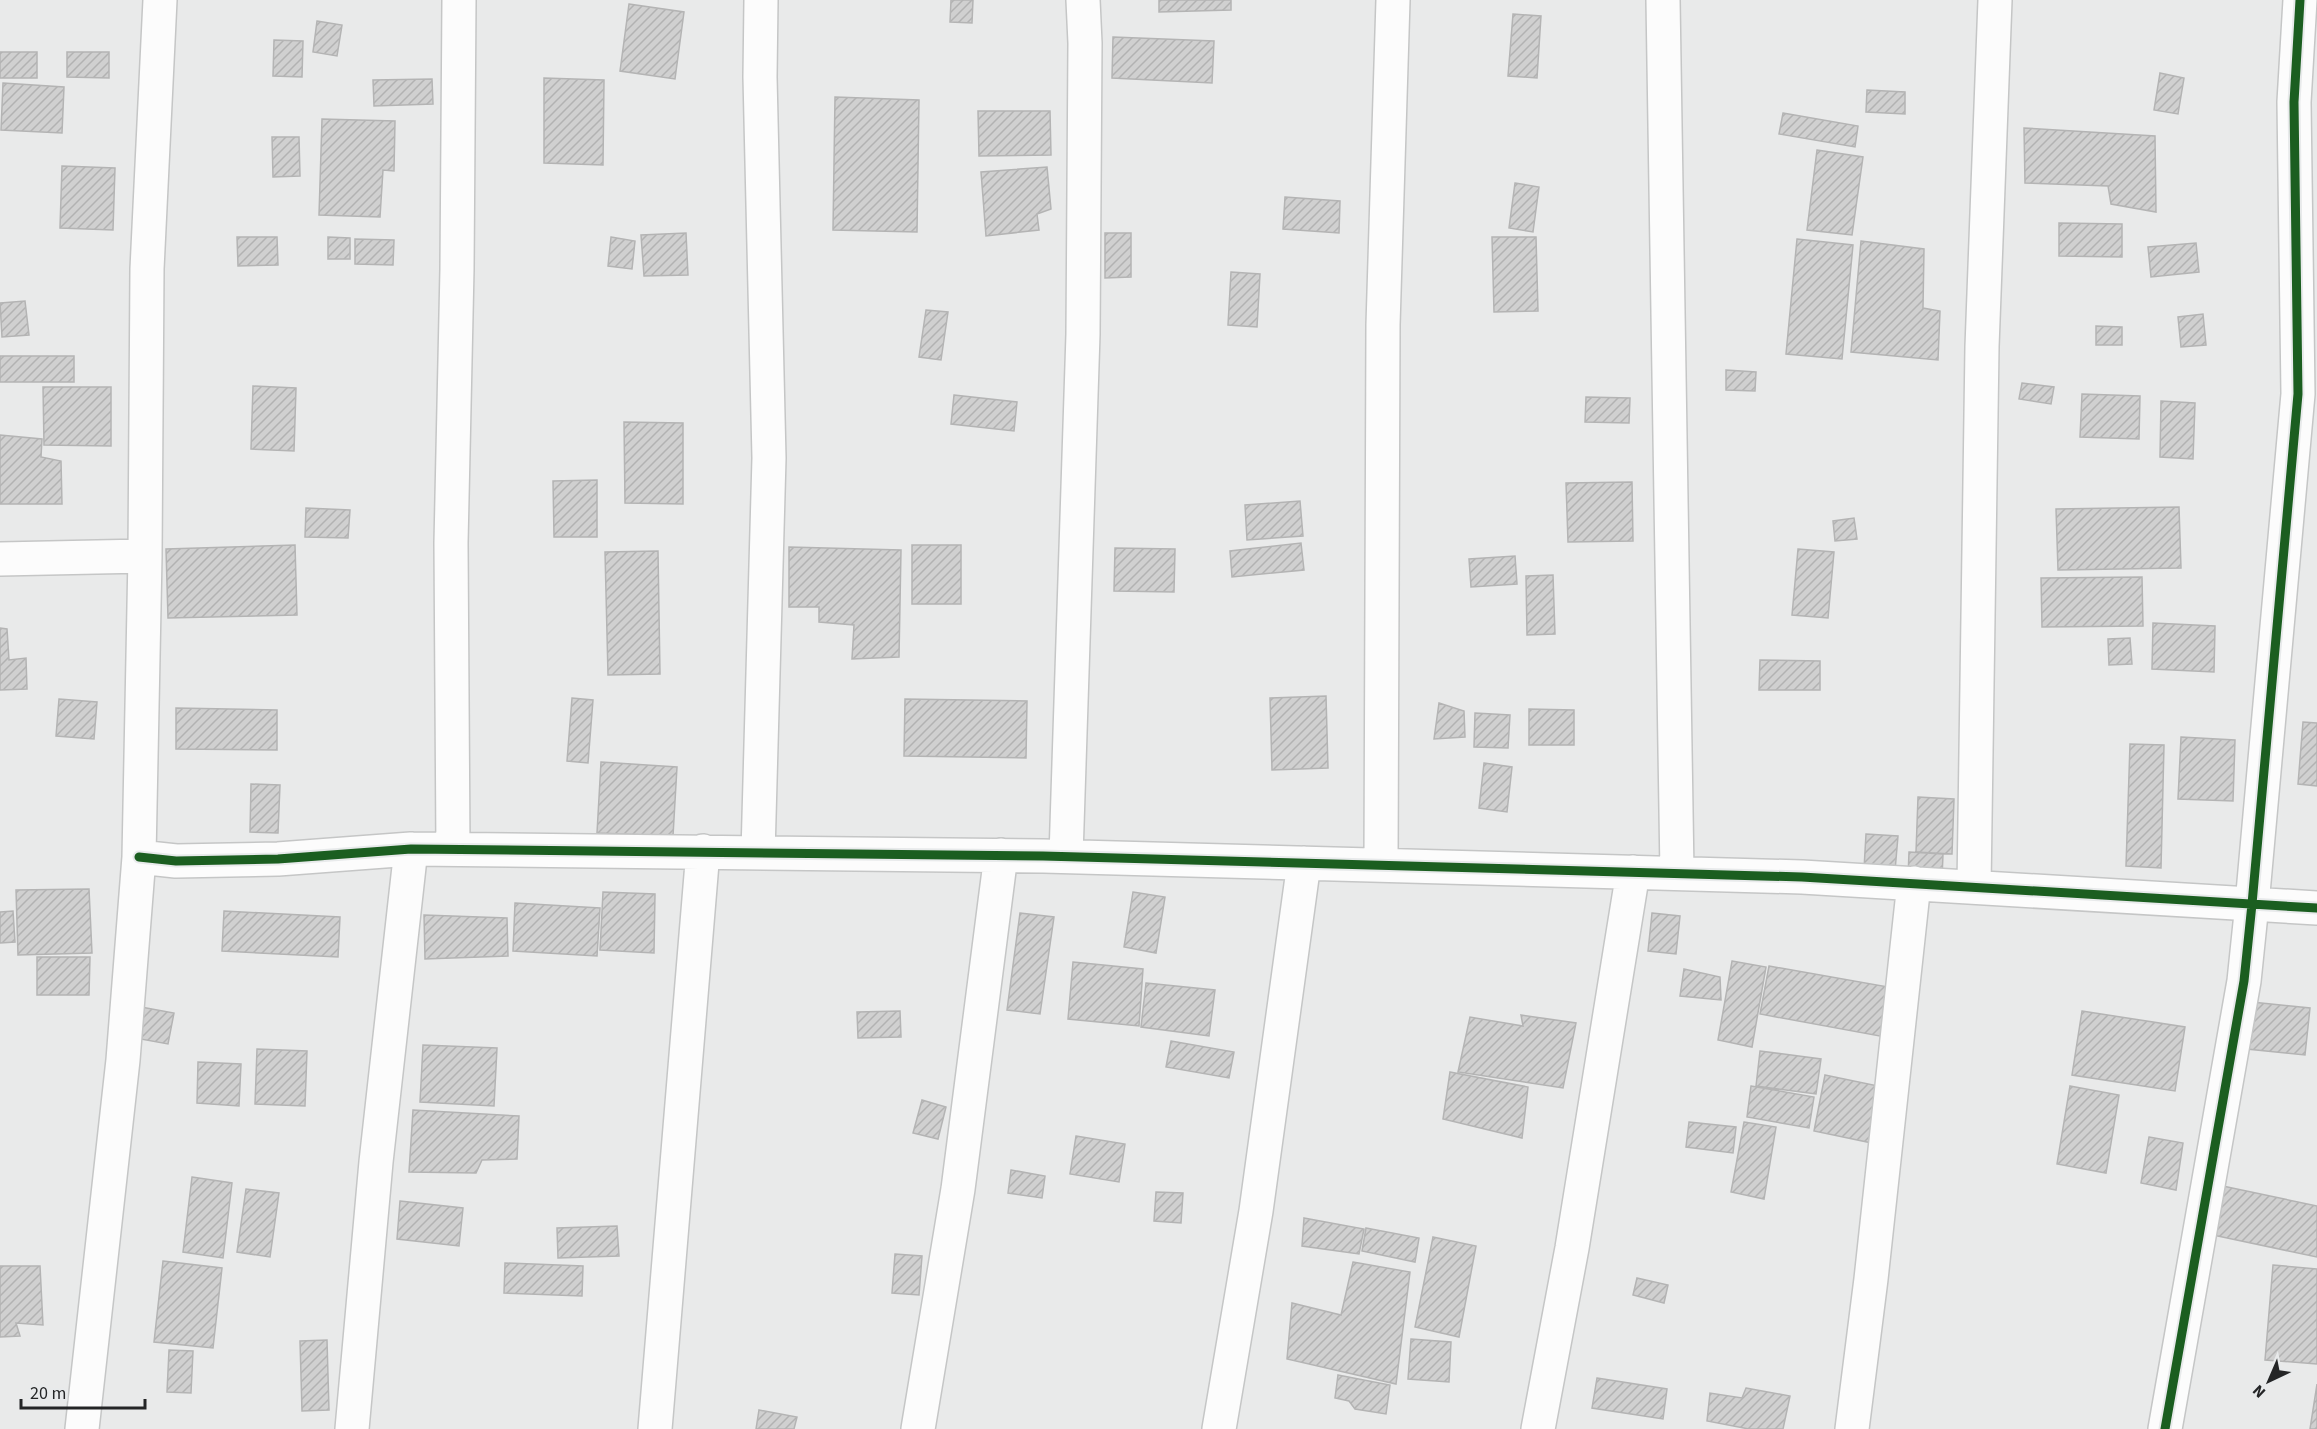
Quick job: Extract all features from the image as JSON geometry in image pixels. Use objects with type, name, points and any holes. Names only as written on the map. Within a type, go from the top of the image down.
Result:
[{"type":"street","points":[[82,1429],[123,1060],[139,857],[145,556],[147,269],[160,0]]},
{"type":"street","points":[[453,849],[451,543],[458,269],[459,0]]},
{"type":"street","points":[[758,853],[769,458],[760,77],[761,0]]},
{"type":"street","points":[[1066,856],[1083,334],[1085,43],[1083,0]]},
{"type":"street","points":[[1381,865],[1383,325],[1393,0]]},
{"type":"street","points":[[1663,0],[1677,873]]},
{"type":"street","points":[[1974,887],[1982,347],[1995,0]]},
{"type":"street","points":[[2166,1429],[2244,981],[2252,904],[2298,394],[2294,102],[2300,0]]},
{"type":"street","points":[[0,559],[145,556]]},
{"type":"street","points":[[139,857],[176,861],[278,859],[411,849],[1066,856],[1677,873],[1914,883],[2317,908]]},
{"type":"street","points":[[352,1429],[376,1162],[411,849]]},
{"type":"street","points":[[656,1429],[703,851]]},
{"type":"street","points":[[918,1429],[958,1189],[1001,855]]},
{"type":"street","points":[[1219,1429],[1256,1211],[1304,863]]},
{"type":"street","points":[[1538,1429],[1572,1248],[1633,872]]},
{"type":"street","points":[[1851,1429],[1871,1279],[1914,883]]},
{"type":"building","points":[[951,0],[973,0],[972,23],[950,22]]},
{"type":"building","points":[[1159,0],[1231,0],[1231,10],[1159,12]]},
{"type":"building","points":[[629,4],[684,12],[675,79],[620,71]]},
{"type":"building","points":[[1513,14],[1541,16],[1537,78],[1508,76]]},
{"type":"building","points":[[317,21],[342,25],[337,56],[313,52]]},
{"type":"building","points":[[1113,37],[1214,41],[1212,83],[1112,78]]},
{"type":"building","points":[[274,40],[303,41],[302,77],[273,76]]},
{"type":"building","points":[[0,52],[37,52],[37,78],[0,78]]},
{"type":"building","points":[[67,52],[109,52],[109,78],[67,77]]},
{"type":"building","points":[[2160,73],[2184,78],[2178,114],[2154,110]]},
{"type":"building","points":[[544,78],[604,80],[603,165],[544,163]]},
{"type":"building","points":[[432,79],[433,104],[374,106],[373,80]]},
{"type":"building","points":[[3,83],[64,87],[62,133],[1,130]]},
{"type":"building","points":[[1867,90],[1905,92],[1905,114],[1866,112]]},
{"type":"building","points":[[835,97],[919,100],[917,232],[833,230]]},
{"type":"building","points":[[978,111],[1050,111],[1051,155],[979,156]]},
{"type":"building","points":[[1783,113],[1858,126],[1855,147],[1779,134]]},
{"type":"building","points":[[322,119],[395,121],[394,171],[383,170],[380,217],[319,215]]},
{"type":"building","points":[[2024,128],[2155,136],[2156,212],[2111,204],[2108,186],[2025,183]]},
{"type":"building","points":[[272,137],[299,137],[300,176],[273,177]]},
{"type":"building","points":[[1817,150],[1863,157],[1852,235],[1807,230]]},
{"type":"building","points":[[62,166],[115,168],[113,230],[60,228]]},
{"type":"building","points":[[1047,167],[1051,209],[1037,214],[1039,230],[986,236],[981,172]]},
{"type":"building","points":[[1515,183],[1539,187],[1533,232],[1509,228]]},
{"type":"building","points":[[1285,197],[1340,201],[1339,233],[1283,229]]},
{"type":"building","points":[[2059,223],[2122,224],[2122,257],[2059,256]]},
{"type":"building","points":[[686,233],[688,275],[644,276],[641,235]]},
{"type":"building","points":[[1105,233],[1131,233],[1131,277],[1105,278]]},
{"type":"building","points":[[237,237],[277,237],[278,265],[238,266]]},
{"type":"building","points":[[328,237],[350,238],[350,259],[328,259]]},
{"type":"building","points":[[611,237],[635,241],[632,269],[608,266]]},
{"type":"building","points":[[1492,237],[1536,237],[1538,311],[1494,312]]},
{"type":"building","points":[[355,239],[394,240],[393,265],[355,264]]},
{"type":"building","points":[[1797,239],[1853,245],[1842,359],[1786,354]]},
{"type":"building","points":[[1861,241],[1924,249],[1923,308],[1940,311],[1938,360],[1851,352]]},
{"type":"building","points":[[2196,243],[2199,272],[2151,277],[2148,247]]},
{"type":"building","points":[[1231,272],[1260,274],[1257,327],[1228,325]]},
{"type":"building","points":[[25,301],[29,335],[2,337],[0,303]]},
{"type":"building","points":[[926,310],[948,312],[941,360],[919,357]]},
{"type":"building","points":[[2203,314],[2206,345],[2181,347],[2178,317]]},
{"type":"building","points":[[2096,326],[2122,327],[2122,345],[2096,345]]},
{"type":"building","points":[[0,356],[74,356],[74,382],[0,382]]},
{"type":"building","points":[[1726,370],[1756,372],[1755,391],[1726,390]]},
{"type":"building","points":[[2022,383],[2054,387],[2051,404],[2019,399]]},
{"type":"building","points":[[253,386],[296,388],[294,451],[251,449]]},
{"type":"building","points":[[43,387],[111,387],[111,446],[44,445]]},
{"type":"building","points":[[2082,394],[2140,396],[2139,439],[2080,437]]},
{"type":"building","points":[[954,395],[1017,402],[1014,431],[951,424]]},
{"type":"building","points":[[1586,397],[1630,398],[1629,423],[1585,422]]},
{"type":"building","points":[[2161,401],[2195,403],[2193,459],[2160,457]]},
{"type":"building","points":[[624,422],[683,423],[683,504],[625,503]]},
{"type":"building","points":[[0,435],[42,439],[41,457],[61,461],[62,504],[0,504]]},
{"type":"building","points":[[597,480],[597,537],[554,537],[553,481]]},
{"type":"building","points":[[1632,482],[1633,541],[1568,542],[1566,483]]},
{"type":"building","points":[[1300,501],[1303,536],[1247,540],[1245,505]]},
{"type":"building","points":[[2179,507],[2181,568],[2058,570],[2056,509]]},
{"type":"building","points":[[306,508],[350,510],[348,538],[305,537]]},
{"type":"building","points":[[1854,518],[1857,539],[1835,541],[1833,521]]},
{"type":"building","points":[[1301,543],[1304,570],[1232,577],[1230,551]]},
{"type":"building","points":[[295,545],[297,615],[168,618],[166,549]]},
{"type":"building","points":[[912,545],[961,545],[961,604],[912,604]]},
{"type":"building","points":[[789,547],[901,550],[899,657],[852,659],[854,625],[819,622],[819,607],[789,607]]},
{"type":"building","points":[[1115,548],[1175,549],[1174,592],[1114,591]]},
{"type":"building","points":[[1798,549],[1834,552],[1828,618],[1792,615]]},
{"type":"building","points":[[658,551],[660,674],[608,675],[605,552]]},
{"type":"building","points":[[1515,556],[1517,584],[1471,587],[1469,559]]},
{"type":"building","points":[[1553,575],[1555,634],[1527,635],[1526,576]]},
{"type":"building","points":[[2142,577],[2143,626],[2042,627],[2041,578]]},
{"type":"building","points":[[2153,623],[2215,626],[2214,672],[2152,669]]},
{"type":"building","points":[[0,628],[7,629],[9,660],[26,658],[27,689],[0,690]]},
{"type":"building","points":[[2130,638],[2132,664],[2109,665],[2108,639]]},
{"type":"building","points":[[1760,660],[1820,661],[1820,690],[1759,690]]},
{"type":"building","points":[[1326,696],[1328,768],[1272,770],[1270,698]]},
{"type":"building","points":[[572,698],[593,700],[588,763],[567,761]]},
{"type":"building","points":[[59,699],[97,702],[94,739],[56,736]]},
{"type":"building","points":[[905,699],[1027,701],[1026,758],[904,756]]},
{"type":"building","points":[[1439,703],[1464,711],[1465,737],[1434,739]]},
{"type":"building","points":[[176,708],[277,710],[277,750],[176,749]]},
{"type":"building","points":[[1529,709],[1574,710],[1574,745],[1529,745]]},
{"type":"building","points":[[1475,713],[1510,715],[1508,748],[1474,747]]},
{"type":"building","points":[[2303,722],[2317,723],[2317,786],[2298,784]]},
{"type":"building","points":[[2181,737],[2235,740],[2233,801],[2178,799]]},
{"type":"building","points":[[2130,744],[2164,745],[2161,868],[2126,866]]},
{"type":"building","points":[[601,762],[677,767],[673,836],[597,833]]},
{"type":"building","points":[[1484,763],[1512,767],[1507,812],[1479,808]]},
{"type":"building","points":[[251,784],[280,785],[278,833],[250,832]]},
{"type":"building","points":[[1918,797],[1954,799],[1952,854],[1916,852]]},
{"type":"building","points":[[1866,834],[1898,836],[1895,871],[1864,869]]},
{"type":"building","points":[[1909,852],[1943,854],[1942,879],[1908,878]]},
{"type":"building","points":[[89,889],[92,953],[18,955],[16,890]]},
{"type":"building","points":[[603,892],[655,894],[654,953],[600,950]]},
{"type":"building","points":[[1133,892],[1165,897],[1156,953],[1124,947]]},
{"type":"building","points":[[515,903],[600,908],[597,956],[513,951]]},
{"type":"building","points":[[13,911],[15,942],[0,943],[0,912]]},
{"type":"building","points":[[224,911],[340,917],[338,957],[222,951]]},
{"type":"building","points":[[1020,913],[1054,917],[1040,1014],[1007,1010]]},
{"type":"building","points":[[1652,913],[1680,916],[1676,954],[1648,951]]},
{"type":"building","points":[[424,915],[507,918],[508,956],[425,959]]},
{"type":"building","points":[[37,957],[90,957],[89,995],[37,995]]},
{"type":"building","points":[[1732,961],[1766,967],[1752,1047],[1718,1040]]},
{"type":"building","points":[[1073,962],[1143,969],[1139,1026],[1068,1019]]},
{"type":"building","points":[[1769,966],[1894,988],[1885,1037],[1760,1014]]},
{"type":"building","points":[[1684,969],[1720,977],[1721,1000],[1680,996]]},
{"type":"building","points":[[1146,983],[1215,990],[1209,1036],[1141,1027]]},
{"type":"building","points":[[2242,1001],[2310,1008],[2305,1055],[2237,1048]]},
{"type":"building","points":[[141,1007],[174,1013],[168,1044],[135,1038]]},
{"type":"building","points":[[900,1011],[901,1037],[858,1038],[857,1012]]},
{"type":"building","points":[[2082,1011],[2185,1027],[2175,1091],[2072,1075]]},
{"type":"building","points":[[1521,1015],[1576,1023],[1563,1088],[1458,1072],[1470,1017],[1523,1026]]},
{"type":"building","points":[[1171,1041],[1234,1052],[1229,1078],[1166,1067]]},
{"type":"building","points":[[423,1045],[497,1048],[494,1106],[420,1102]]},
{"type":"building","points":[[257,1049],[307,1051],[305,1106],[255,1104]]},
{"type":"building","points":[[1760,1051],[1821,1059],[1816,1094],[1756,1086]]},
{"type":"building","points":[[198,1062],[241,1064],[239,1106],[197,1103]]},
{"type":"building","points":[[1450,1072],[1528,1087],[1522,1138],[1443,1119]]},
{"type":"building","points":[[1825,1075],[1883,1087],[1872,1143],[1814,1131]]},
{"type":"building","points":[[1751,1086],[1814,1097],[1809,1128],[1747,1117]]},
{"type":"building","points":[[2070,1086],[2119,1095],[2106,1173],[2057,1164]]},
{"type":"building","points":[[922,1100],[946,1107],[938,1139],[913,1133]]},
{"type":"building","points":[[413,1110],[519,1116],[517,1159],[482,1160],[476,1173],[409,1172]]},
{"type":"building","points":[[1689,1122],[1736,1127],[1733,1153],[1686,1147]]},
{"type":"building","points":[[1744,1122],[1776,1127],[1764,1199],[1731,1192]]},
{"type":"building","points":[[1076,1136],[1125,1144],[1119,1182],[1070,1174]]},
{"type":"building","points":[[2149,1137],[2183,1143],[2176,1190],[2141,1183]]},
{"type":"building","points":[[1011,1170],[1045,1176],[1042,1198],[1008,1193]]},
{"type":"building","points":[[192,1177],[232,1183],[223,1258],[183,1252]]},
{"type":"building","points":[[2218,1185],[2317,1206],[2317,1257],[2208,1234]]},
{"type":"building","points":[[246,1189],[279,1193],[270,1257],[237,1252]]},
{"type":"building","points":[[1156,1192],[1183,1193],[1181,1223],[1154,1221]]},
{"type":"building","points":[[400,1201],[463,1208],[459,1246],[397,1239]]},
{"type":"building","points":[[1304,1218],[1364,1229],[1359,1254],[1302,1246]]},
{"type":"building","points":[[617,1226],[619,1256],[558,1258],[557,1228]]},
{"type":"building","points":[[1366,1228],[1419,1238],[1415,1262],[1362,1251]]},
{"type":"building","points":[[1433,1237],[1476,1246],[1459,1337],[1415,1327]]},
{"type":"building","points":[[895,1254],[922,1256],[919,1295],[892,1293]]},
{"type":"building","points":[[163,1261],[222,1268],[213,1348],[154,1342]]},
{"type":"building","points":[[1353,1262],[1410,1272],[1396,1384],[1287,1359],[1292,1303],[1341,1315]]},
{"type":"building","points":[[505,1263],[583,1266],[582,1296],[504,1293]]},
{"type":"building","points":[[2273,1265],[2317,1269],[2317,1364],[2265,1360]]},
{"type":"building","points":[[0,1266],[40,1266],[43,1325],[16,1323],[20,1336],[0,1337]]},
{"type":"building","points":[[1637,1278],[1668,1285],[1664,1303],[1633,1295]]},
{"type":"building","points":[[1411,1339],[1451,1342],[1449,1382],[1408,1379]]},
{"type":"building","points":[[327,1340],[329,1410],[302,1411],[300,1341]]},
{"type":"building","points":[[169,1350],[193,1351],[191,1393],[167,1392]]},
{"type":"building","points":[[1338,1375],[1390,1385],[1386,1414],[1355,1409],[1349,1401],[1335,1398]]},
{"type":"building","points":[[1597,1378],[1667,1389],[1663,1419],[1592,1408]]},
{"type":"building","points":[[2317,1384],[2317,1429],[2310,1429]]},
{"type":"building","points":[[1746,1388],[1790,1396],[1783,1429],[1749,1429],[1707,1421],[1710,1393],[1742,1398]]},
{"type":"building","points":[[759,1410],[797,1417],[794,1429],[756,1429]]},
{"type":"cycle path","points":[[2165,1429],[2244,981],[2252,904],[2298,394],[2294,102],[2300,0]]},
{"type":"cycle path","points":[[139,857],[176,861],[278,859],[411,849],[1043,856],[1802,877],[2317,908]]}]
